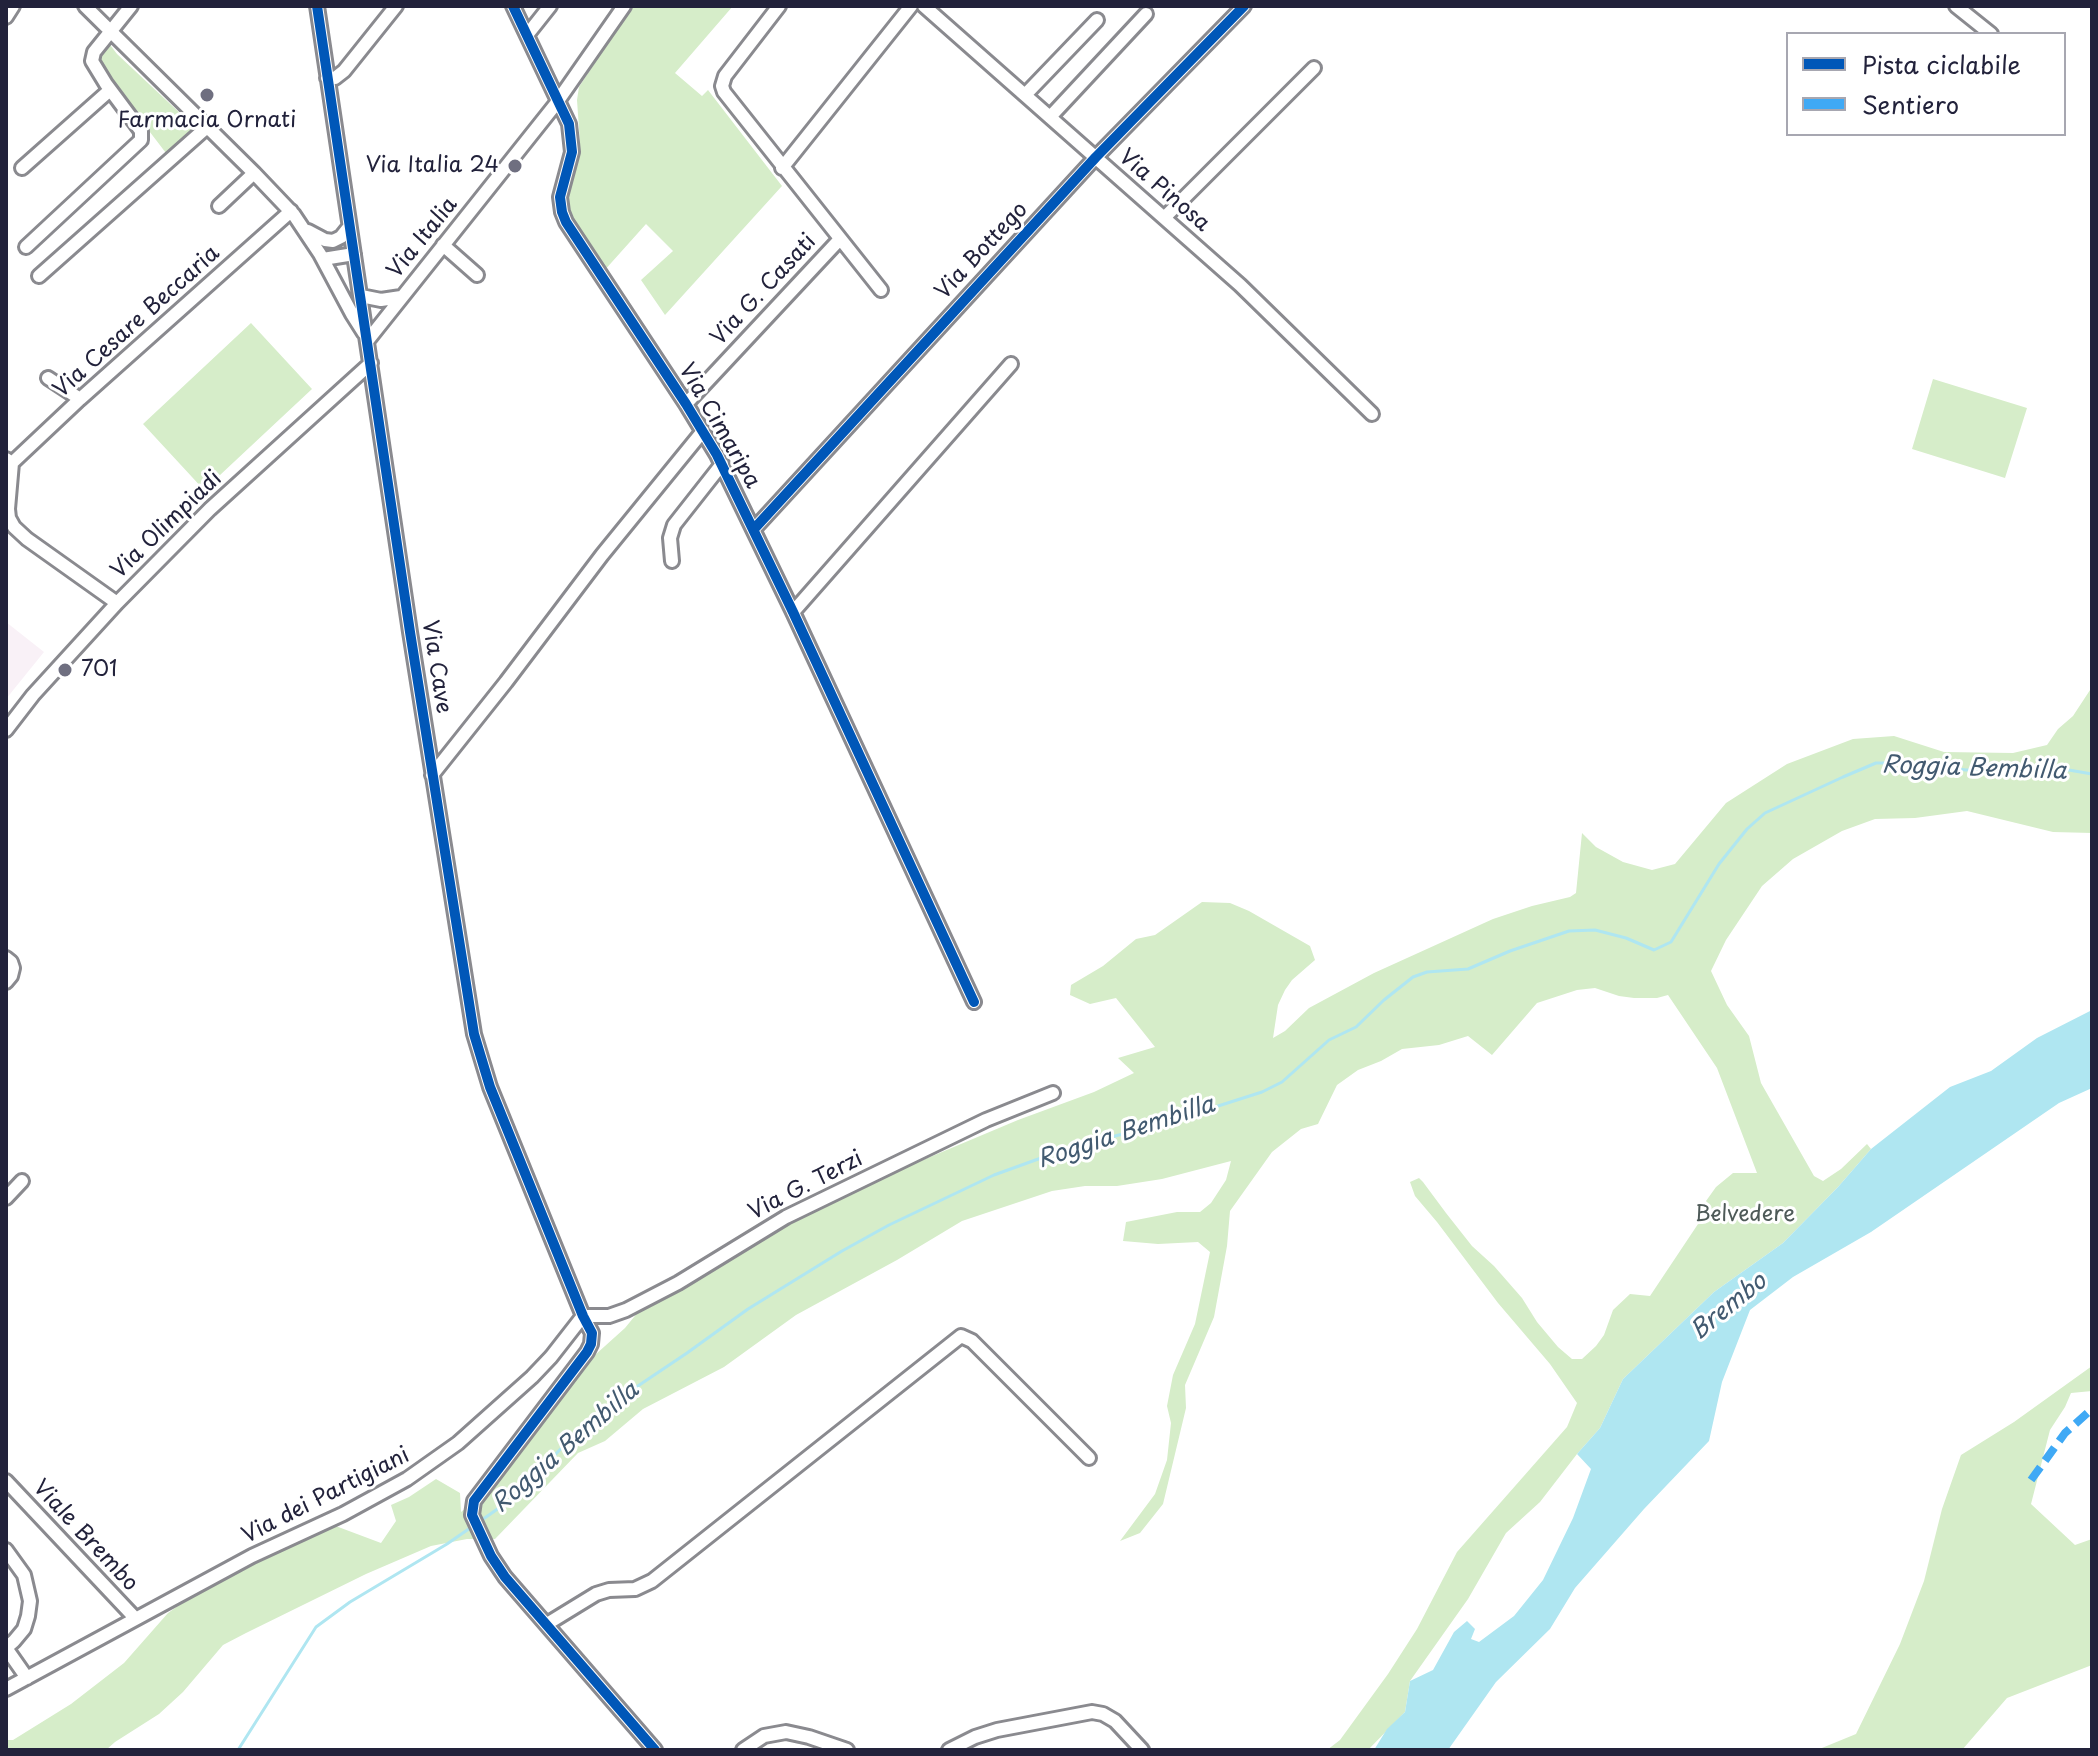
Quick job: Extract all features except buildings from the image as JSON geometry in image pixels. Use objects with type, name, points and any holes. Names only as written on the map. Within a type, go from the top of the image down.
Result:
[{"type":"street","points":[[6,17],[13,6]]},
{"type":"street","points":[[85,6],[291,211],[323,259],[367,338]]},
{"type":"street","points":[[26,247],[141,140],[141,131],[95,68],[92,57],[131,6]]},
{"type":"street","name":"Via Cave","points":[[317,6],[432,775],[479,1057],[592,1333],[588,1350],[471,1509],[499,1569],[547,1624]]},
{"type":"street","points":[[327,78],[335,78],[344,71],[396,6]]},
{"type":"street","name":"Via Cimaripa","points":[[513,6],[568,119],[572,142],[560,197],[564,219],[722,464],[974,1002]]},
{"type":"street","points":[[527,35],[550,6]]},
{"type":"street","name":"Via Italia","points":[[367,338],[559,99],[624,6]]},
{"type":"street","points":[[779,6],[727,73],[722,86],[727,98],[881,290]]},
{"type":"street","points":[[782,168],[911,6]]},
{"type":"street","name":"Via Pinosa","points":[[924,6],[1240,285],[1372,414]]},
{"type":"street","name":"Via Bottego","points":[[754,529],[1096,157],[1244,6]]},
{"type":"street","points":[[1956,6],[1988,32]]},
{"type":"street","points":[[1050,117],[1146,14]]},
{"type":"street","points":[[1025,95],[1097,20]]},
{"type":"street","points":[[1164,218],[1314,68]]},
{"type":"street","points":[[22,168],[110,90]]},
{"type":"street","points":[[39,276],[207,127]]},
{"type":"street","points":[[219,206],[254,173]]},
{"type":"street","name":"Via Cesare Beccaria","points":[[9,461],[291,211]]},
{"type":"street","points":[[304,229],[330,241],[339,238],[349,227]]},
{"type":"street","name":"Via G. Casati","points":[[686,404],[840,239]]},
{"type":"street","points":[[443,245],[477,275]]},
{"type":"street","points":[[323,259],[354,254]]},
{"type":"street","points":[[361,296],[381,300],[401,297]]},
{"type":"street","name":"Via Olimpiadi","points":[[6,730],[33,695],[117,603],[210,509],[371,363]]},
{"type":"street","points":[[793,612],[1011,364]]},
{"type":"street","points":[[48,378],[80,399]]},
{"type":"street","points":[[432,775],[602,555],[703,431]]},
{"type":"street","points":[[9,461],[8,509],[14,527],[117,603]]},
{"type":"street","points":[[672,561],[670,538],[675,522],[722,464]]},
{"type":"street","points":[[6,982],[10,964]]},
{"type":"street","name":"Via G. Terzi","points":[[583,1316],[609,1316],[626,1310],[678,1283],[756,1233],[800,1210],[986,1120],[1053,1093]]},
{"type":"street","points":[[6,1198],[22,1181]]},
{"type":"street","name":"Via dei Partigiani","points":[[6,1689],[257,1553],[373,1499],[431,1463],[538,1372],[583,1316]]},
{"type":"street","points":[[655,1750],[547,1624],[600,1592],[635,1589],[650,1583],[961,1336],[972,1341],[1089,1458]]},
{"type":"street","name":"Viale Brembo","points":[[9,1489],[135,1618]]},
{"type":"street","points":[[6,1550],[24,1575],[30,1598],[24,1629],[6,1648],[27,1678]]},
{"type":"street","points":[[949,1750],[997,1730],[1092,1712],[1115,1721],[1142,1750]]},
{"type":"street","points":[[743,1750],[760,1738],[782,1732],[805,1735],[847,1750]]},
{"type":"shaded area","points":[[6,622],[44,652],[6,699]]},
{"type":"green space","points":[[632,6],[733,6],[675,73],[702,96],[708,90],[782,186],[665,315],[641,280],[673,251],[646,224],[603,272],[572,227],[565,208],[580,143],[579,87]]},
{"type":"green space","points":[[108,42],[198,130],[169,157],[101,68],[101,54]]},
{"type":"green space","points":[[251,323],[312,389],[204,490],[143,424]]},
{"type":"green space","points":[[1933,379],[2027,408],[2005,478],[1912,449]]},
{"type":"green space","name":"Belvedere","points":[[2092,687],[2092,833],[2053,832],[1967,811],[1915,818],[1875,819],[1842,831],[1793,859],[1762,886],[1726,940],[1711,971],[1727,1005],[1749,1036],[1761,1083],[1814,1176],[1823,1181],[1841,1169],[1867,1144],[1871,1149],[1783,1243],[1714,1292],[1623,1379],[1600,1428],[1540,1502],[1506,1533],[1468,1599],[1410,1681],[1405,1712],[1368,1750],[1327,1750],[1340,1740],[1388,1674],[1417,1629],[1457,1552],[1567,1427],[1577,1403],[1550,1364],[1415,1196],[1410,1182],[1419,1178],[1423,1182],[1472,1246],[1522,1298],[1558,1347],[1572,1359],[1582,1359],[1604,1335],[1613,1310],[1630,1294],[1650,1296],[1710,1206],[1706,1201],[1716,1187],[1733,1173],[1757,1173],[1717,1068],[1668,995],[1634,998],[1595,988],[1577,990],[1537,1003],[1492,1055],[1468,1036],[1439,1045],[1402,1049],[1358,1070],[1337,1085],[1318,1124],[1301,1129],[1272,1152],[1230,1211],[1214,1317],[1185,1385],[1186,1408],[1163,1504],[1140,1533],[1120,1541],[1155,1494],[1167,1460],[1171,1423],[1167,1406],[1173,1375],[1195,1324],[1210,1252],[1198,1242],[1158,1244],[1123,1241],[1126,1222],[1177,1212],[1200,1212],[1211,1203],[1226,1180],[1231,1161],[1162,1179],[1052,1191],[962,1221],[796,1315],[724,1367],[643,1409],[605,1441],[578,1453],[495,1539],[467,1539],[431,1546],[366,1574],[223,1645],[183,1692],[159,1714],[106,1750],[6,1750],[6,1740],[13,1740],[71,1704],[124,1663],[168,1613],[248,1561],[333,1525],[381,1543],[396,1521],[391,1505],[436,1479],[460,1493],[461,1512],[495,1484],[585,1364],[625,1328],[643,1306],[786,1222],[911,1165],[1134,1073],[1118,1058],[1155,1047],[1116,998],[1090,1004],[1070,995],[1071,985],[1103,966],[1136,939],[1155,935],[1202,902],[1230,903],[1310,946],[1315,960],[1285,990],[1278,1005],[1273,1038],[1309,1008],[1374,973],[1493,919],[1570,897],[1576,893],[1582,833],[1596,847],[1623,862],[1652,870],[1675,864],[1726,803],[1787,764],[1853,739],[1894,736],[1944,752],[2013,753],[2047,745],[2058,729],[2073,716]]},
{"type":"green space","points":[[2092,1366],[2092,1391],[2071,1393],[2050,1430],[2031,1504],[2075,1545],[2092,1539],[2092,1665],[2007,1698],[1962,1750],[1817,1750],[1856,1734],[1900,1644],[1924,1581],[1942,1509],[1961,1455],[2014,1422]]},
{"type":"water","name":"Brembo","points":[[2092,1010],[2092,1088],[2059,1103],[1871,1232],[1793,1277],[1750,1310],[1722,1382],[1709,1441],[1575,1588],[1550,1629],[1496,1682],[1448,1750],[1374,1750],[1387,1729],[1405,1712],[1410,1681],[1433,1670],[1454,1632],[1467,1621],[1475,1629],[1471,1639],[1479,1642],[1514,1616],[1543,1580],[1573,1518],[1591,1469],[1577,1454],[1600,1428],[1623,1379],[1714,1292],[1783,1243],[1871,1149],[1950,1087],[1991,1071],[2037,1038]]},
{"type":"waterway","name":"Roggia Bembilla","points":[[479,1522],[506,1503],[575,1434],[614,1402],[748,1309],[889,1225],[994,1175],[1066,1149],[1168,1122],[1262,1092],[1282,1082],[1329,1040],[1356,1027],[1413,977],[1427,972],[1468,969],[1569,931],[1595,930],[1654,950],[1671,942],[1719,864],[1747,829],[1765,813],[1876,763],[1908,763],[1966,770],[2063,769],[2092,774]]},
{"type":"waterway","name":"Roggia Bembilla","points":[[238,1750],[316,1627],[350,1602],[473,1526]]},
{"type":"marked path","points":[[2031,1480],[2065,1433],[2092,1409]]},
{"type":"cycle path","points":[[317,6],[410,632],[474,1034],[490,1087],[592,1333],[587,1352],[474,1501],[472,1515],[491,1556],[505,1577],[655,1750]]},
{"type":"cycle path","points":[[513,6],[569,124],[572,152],[560,197],[566,222],[717,455],[974,1002]]},
{"type":"cycle path","points":[[754,529],[1096,157],[1244,6]]},
{"type":"place","name":"Farmacia Ornati","points":[[207,95]]},
{"type":"place","name":"Via Italia 24","points":[[515,166]]},
{"type":"place","name":"701","points":[[65,670]]}]
